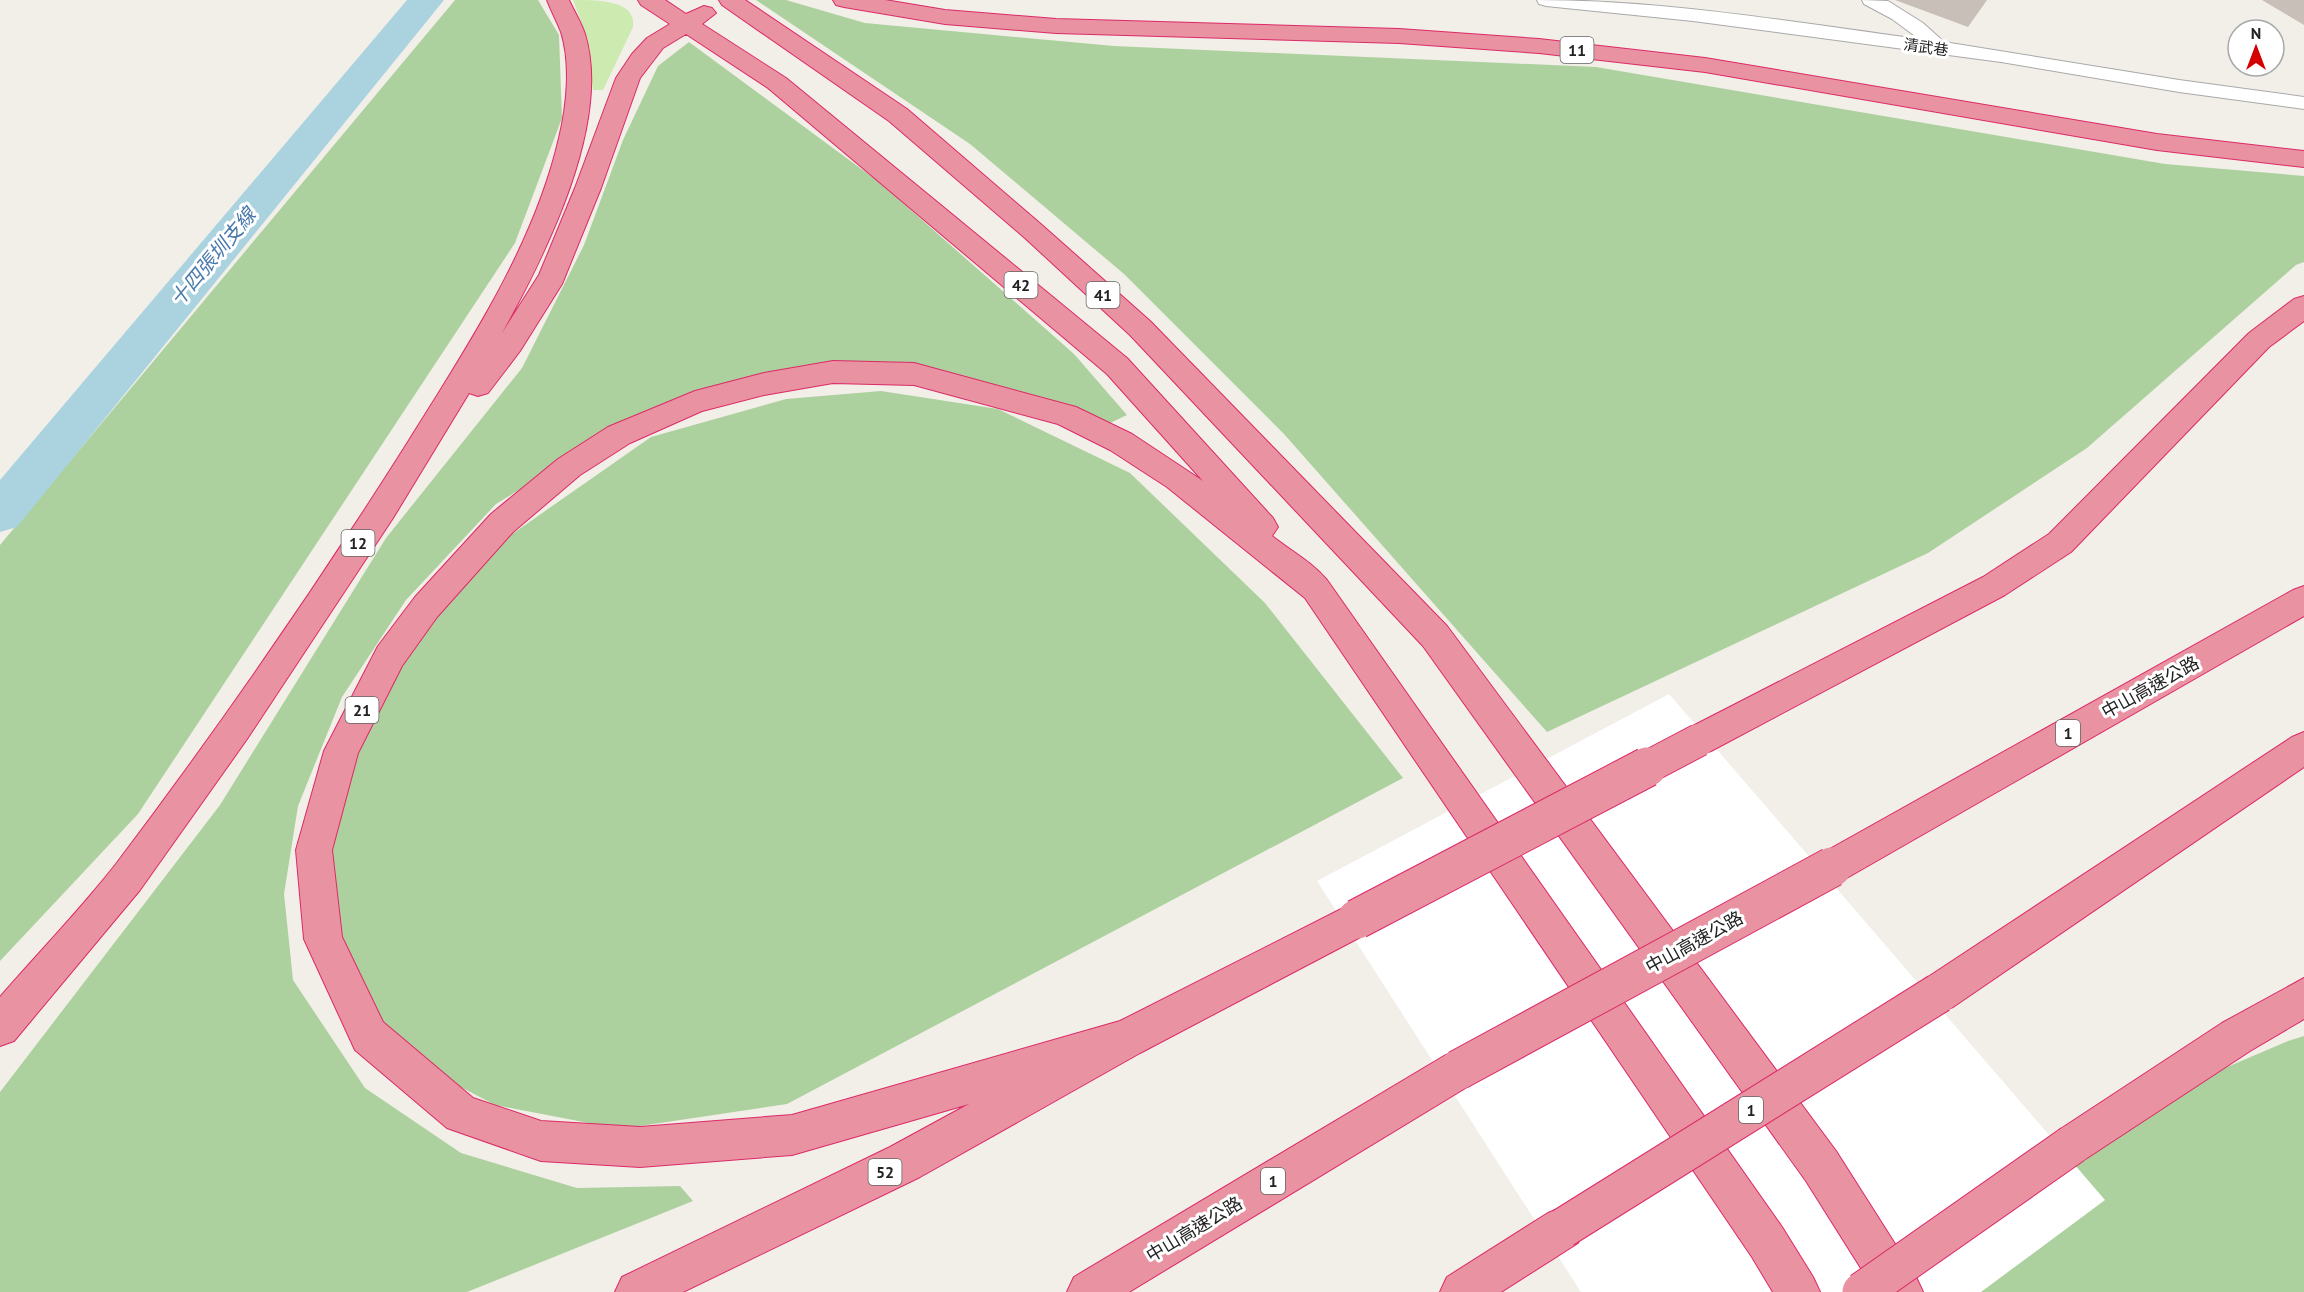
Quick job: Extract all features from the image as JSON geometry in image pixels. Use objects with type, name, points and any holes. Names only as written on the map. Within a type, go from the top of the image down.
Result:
[{"type":"highway","name":"12","points":[[0,1027],[127,878],[235,728],[382,509],[466,373],[515,285],[550,206],[572,137],[579,80],[573,34],[558,0]]},
{"type":"highway","points":[[650,0],[687,22]]},
{"type":"highway","points":[[382,509],[510,344],[534,309],[552,277],[628,78],[640,59],[655,44],[687,22],[728,0]]},
{"type":"highway","name":"41","points":[[728,0],[898,115],[1140,328],[1435,636],[1821,1166],[1901,1292]]},
{"type":"highway","name":"11","points":[[844,0],[945,16],[1056,26],[1399,36],[1539,46],[1705,65],[2157,142],[2304,159]]},
{"type":"highway","name":"42","points":[[687,22],[777,83],[1117,366],[1214,471],[1316,589]]},
{"type":"highway","points":[[1126,1039],[1994,586],[2060,543],[2259,339],[2304,306]]},
{"type":"highway","name":"21","points":[[1126,1039],[792,1135],[629,1146],[541,1141],[461,1114],[369,1036],[323,939],[314,850],[341,751],[390,656],[426,607],[502,523],[569,467],[619,435],[695,402],[764,384],[833,372],[914,374],[1066,415],[1121,442],[1178,479],[1316,589]]},
{"type":"highway","points":[[1316,589],[1767,1242],[1797,1292]]},
{"type":"highway","name":"中山高速公路","points":[[1089,1292],[1458,1070],[1832,867],[2304,600]]},
{"type":"highway","name":"1","points":[[1462,1292],[1939,993],[2304,748]]},
{"type":"highway","points":[[1862,1292],[2073,1144],[2236,1037],[2304,997]]},
{"type":"highway","points":[[2236,1037],[2304,1022]]},
{"type":"highway","name":"52","points":[[637,1292],[905,1162],[1126,1039]]},
{"type":"lane","name":"清武巷","points":[[1546,0],[1693,15],[2001,56],[2265,99],[2304,103]]},
{"type":"lane","points":[[1871,0],[1901,14],[1939,49]]},
{"type":"green space","points":[[455,0],[538,0],[559,35],[562,118],[515,243],[138,814],[0,961],[0,545]]},
{"type":"green space","points":[[573,0],[614,3],[629,11],[633,18],[633,27],[603,90],[593,90],[583,27]]},
{"type":"green space","points":[[756,0],[786,0],[865,23],[1114,46],[1596,67],[2165,164],[2304,176],[2304,262],[2296,265],[2087,448],[1928,553],[1547,732],[1284,434],[1124,274],[970,144]]},
{"type":"green space","points":[[689,42],[879,182],[1074,354],[1127,415],[1110,423],[968,378],[818,371],[652,409],[496,504],[406,600],[342,697],[298,806],[284,894],[293,980],[365,1088],[461,1153],[577,1188],[680,1186],[693,1201],[467,1292],[0,1292],[0,1092],[220,805],[386,538],[522,368],[584,245],[623,140],[658,66]]},
{"type":"green space","points":[[881,391],[998,409],[1130,473],[1265,603],[1403,778],[787,1104],[620,1129],[495,1105],[398,1054],[340,973],[328,829],[373,695],[495,546],[651,437],[786,399]]},
{"type":"green space","points":[[2304,1036],[2304,1292],[1969,1292],[1947,1263],[2164,1094]]},
{"type":"pier","points":[[1669,694],[2105,1200],[1981,1292],[1581,1292],[1317,881]]},
{"type":"building","points":[[1895,0],[1987,0],[1968,27]]},
{"type":"building","points":[[2262,0],[2304,0],[2304,25]]},
{"type":"waterway","name":"十四張圳支線","points":[[0,513],[426,0]]}]
